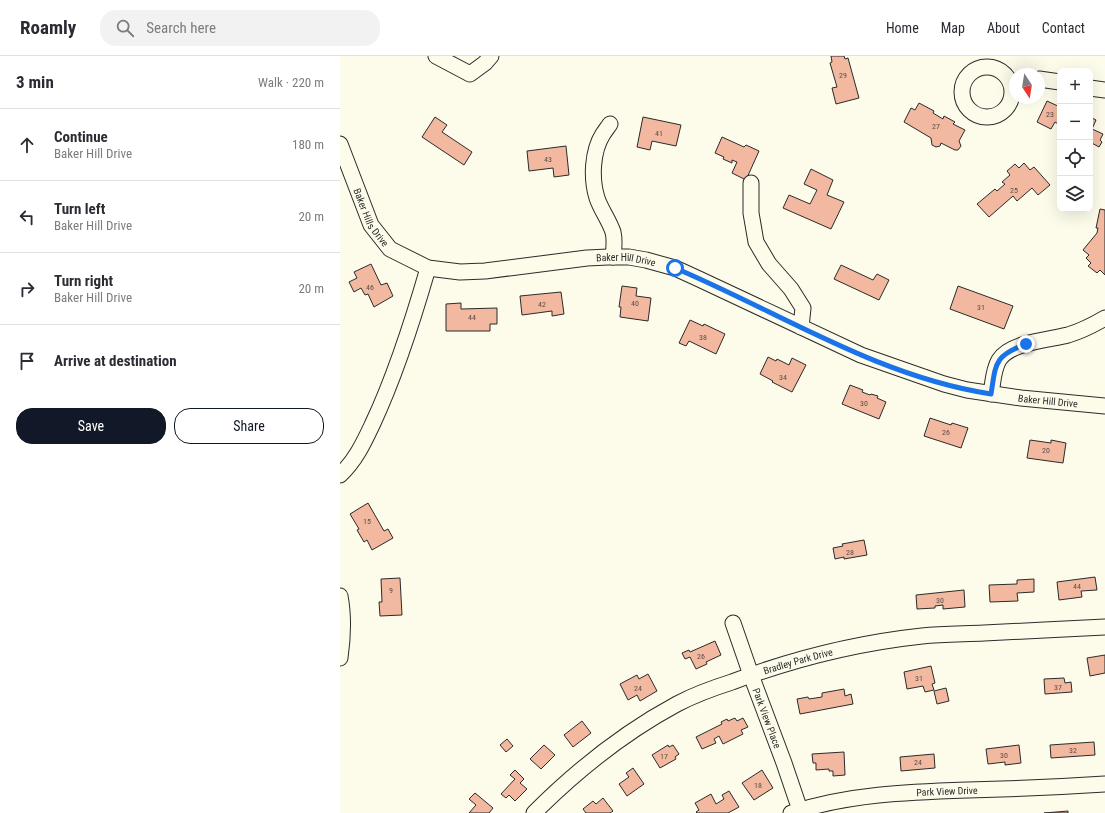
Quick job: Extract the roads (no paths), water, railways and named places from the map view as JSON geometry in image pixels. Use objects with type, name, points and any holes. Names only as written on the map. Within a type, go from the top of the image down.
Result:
[{"type":"street","points":[[436,56],[470,74],[485,63],[491,56]]},
{"type":"street","points":[[1045,80],[1057,82]]},
{"type":"street","points":[[1093,88],[1105,90]]},
{"type":"street","points":[[610,124],[597,147],[594,178],[596,196],[612,231],[614,240],[613,257]]},
{"type":"street","name":"Baker Hills Drive","points":[[340,144],[371,225],[390,249],[428,268]]},
{"type":"street","points":[[751,183],[751,213],[756,242],[769,264],[790,289],[803,308],[801,327]]},
{"type":"street","name":"Baker Hill Drive","points":[[428,268],[460,272],[485,271],[588,258],[629,257],[646,260],[675,268],[861,355],[918,376],[967,390],[991,394],[1105,406]]},
{"type":"street","points":[[340,475],[360,451],[386,396],[417,307],[428,268]]},
{"type":"street","points":[[991,394],[995,371],[999,360],[1004,354],[1026,344],[1068,335],[1082,330],[1105,318]]},
{"type":"street","points":[[340,596],[343,612],[343,640],[340,658]]},
{"type":"street","name":"Park View Place","points":[[733,622],[784,763],[797,812]]},
{"type":"street","name":"Bradley Park Drive","points":[[534,813],[581,769],[612,745],[646,722],[678,704],[711,689],[751,675],[794,661],[883,642],[923,636],[1105,627]]},
{"type":"street","name":"Park View Drive","points":[[797,812],[842,800],[886,794],[1105,784]]}]
